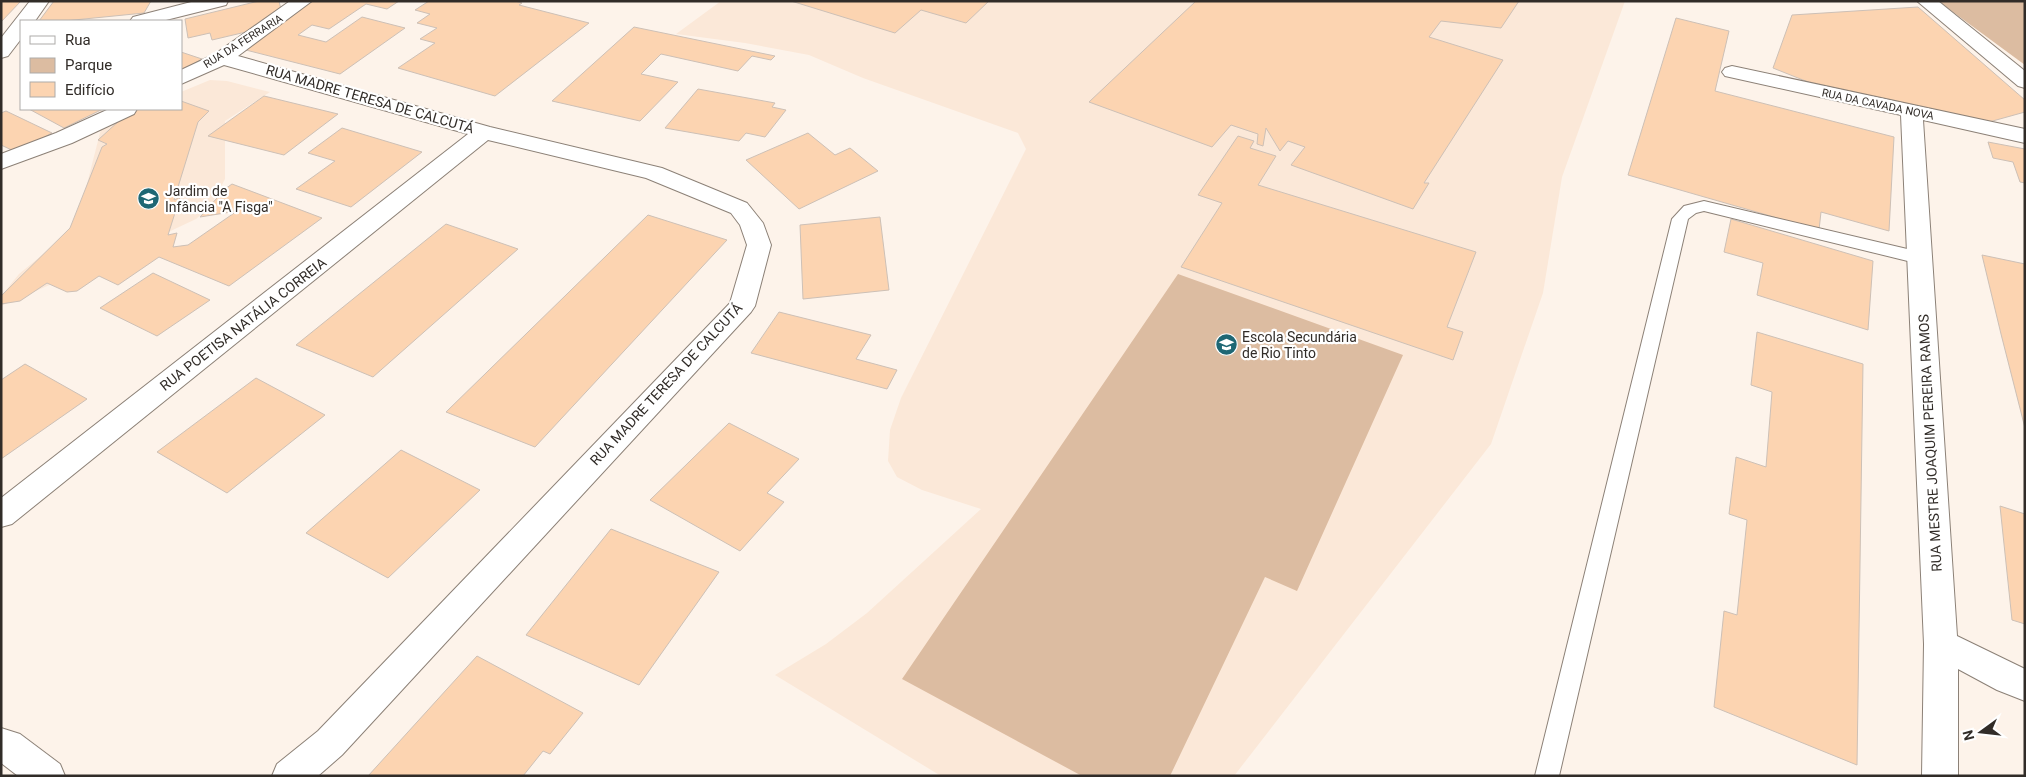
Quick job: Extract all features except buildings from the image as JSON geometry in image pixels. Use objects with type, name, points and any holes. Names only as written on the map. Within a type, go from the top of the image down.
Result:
[{"type":"street","points":[[25,20],[40,1]]},
{"type":"street","points":[[144,20],[219,1]]},
{"type":"street","name":"RUA DA FERRARIA","points":[[182,78],[222,58],[303,1]]},
{"type":"street","points":[[1926,1],[2025,82]]},
{"type":"street","points":[[1,52],[20,27]]},
{"type":"street","points":[[1,58],[20,52]]},
{"type":"street","name":"RUA MADRE TERESA DE CALCUTÁ","points":[[222,58],[484,132],[654,173],[739,208],[751,223],[759,245],[754,270],[742,306],[330,743],[290,776]]},
{"type":"street","name":"RUA DA CAVADA NOVA","points":[[1732,72],[2025,136]]},
{"type":"street","points":[[1,162],[64,138],[124,110]]},
{"type":"street","name":"RUA MESTRE JOAQUIM PEREIRA RAMOS","points":[[1912,111],[1942,644],[1940,776]]},
{"type":"street","name":"RUA POETISA NATÁLIA CORREIA","points":[[1,515],[484,132]]},
{"type":"street","points":[[1942,644],[2008,679],[2025,685]]},
{"type":"street","points":[[1,745],[7,746],[48,776]]},
{"type":"lane","points":[[1547,776],[1680,219],[1686,211],[1693,207],[1704,206],[1920,258]]},
{"type":"shaded area","name":"Escola Secundária de Rio Tinto","points":[[721,1],[1625,1],[1562,177],[1543,293],[1491,444],[1234,776],[941,776],[775,675],[826,644],[867,613],[981,509],[922,490],[897,477],[888,461],[890,430],[901,398],[1026,149],[1018,133],[863,78],[809,55],[745,43],[676,34]]},
{"type":"shaded area","name":"Jardim de Infância \"A Fisga\"","points":[[210,80],[227,81],[270,92],[225,121],[225,179],[211,206],[196,219],[126,252],[1,306],[1,296],[19,274],[76,227],[101,129],[144,110],[182,110],[182,92]]},
{"type":"green space","points":[[1938,1],[2025,1],[2025,65]]},
{"type":"green space","points":[[1178,274],[1403,355],[1297,591],[1265,577],[1170,776],[1082,776],[902,679]]},
{"type":"place","name":"Jardim de Infância \"A Fisga\"","points":[[149,199]]},
{"type":"place","name":"Escola Secundária de Rio Tinto","points":[[1226,345]]}]
